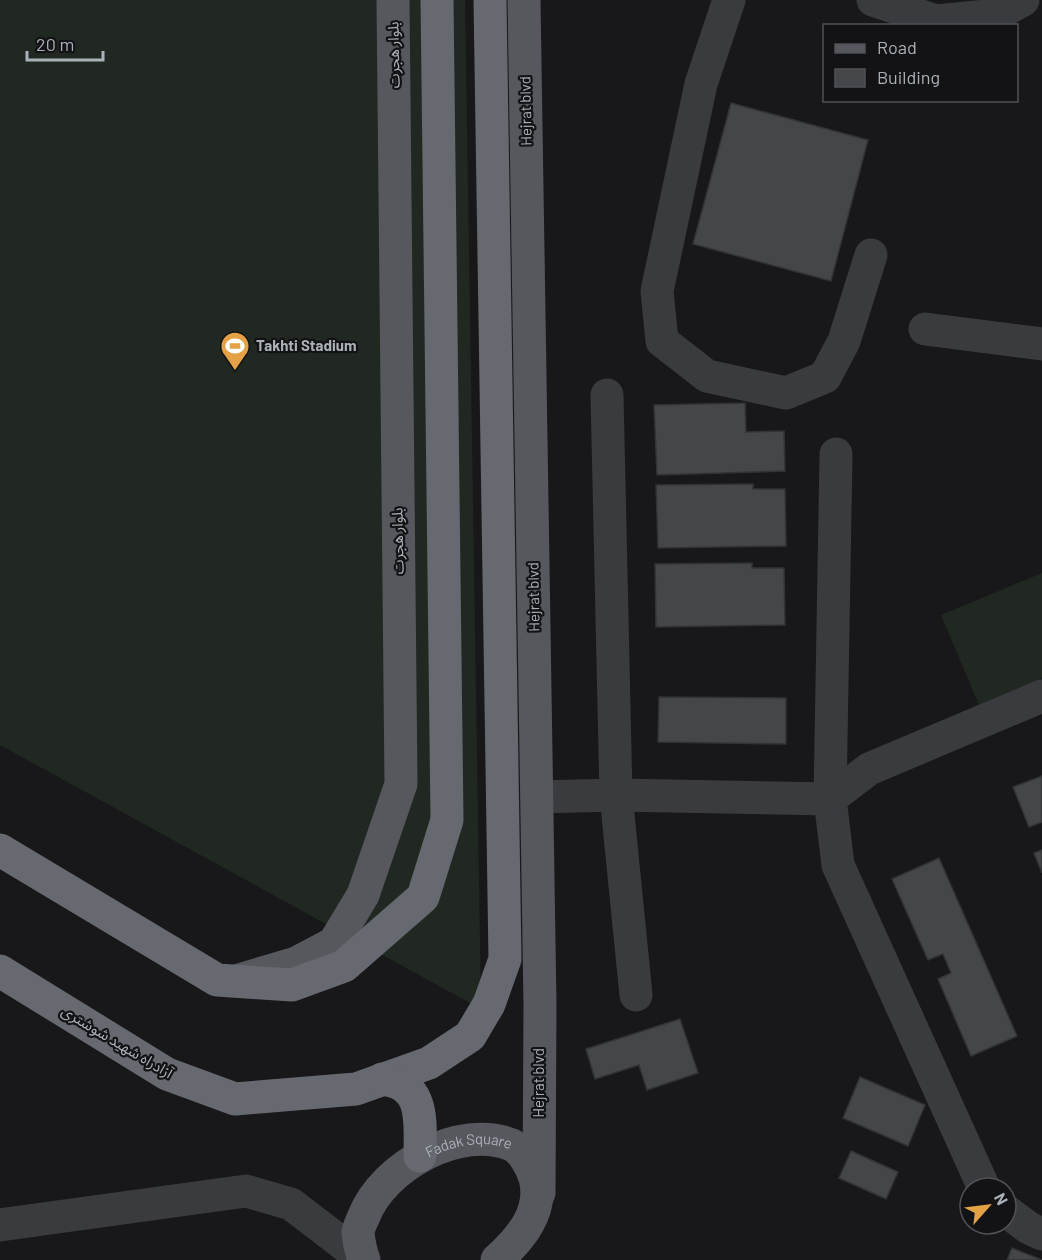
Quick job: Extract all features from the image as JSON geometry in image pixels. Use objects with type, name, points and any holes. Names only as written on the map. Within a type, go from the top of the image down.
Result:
[{"type":"highway","points":[[0,850],[218,980],[292,985],[344,966],[423,897],[447,820],[437,0]]},
{"type":"highway","name":"آزادراه شهید شوشتری","points":[[0,972],[166,1074],[235,1099],[356,1089],[429,1063],[470,1036],[489,1004],[505,959],[490,0]]},
{"type":"highway","points":[[382,1079],[396,1081],[406,1086],[420,1110],[420,1156]]},
{"type":"main road","name":"بلوار هجرت","points":[[218,980],[244,980],[296,963],[334,943],[363,895],[401,784],[393,0]]},
{"type":"main road","name":"Hejrat blvd","points":[[524,0],[537,797],[539,1193]]},
{"type":"main road","name":"Fadak Square","points":[[363,1260],[358,1231],[370,1200],[392,1176],[420,1156],[453,1144],[483,1140],[514,1146],[532,1168],[539,1193]]},
{"type":"main road","points":[[505,1255],[531,1220],[539,1193]]},
{"type":"street","points":[[729,0],[701,84],[657,291],[662,341],[707,376],[786,393],[825,377],[844,341],[871,255]]},
{"type":"street","points":[[873,0],[936,21],[996,15],[1023,0]]},
{"type":"street","points":[[925,329],[1042,344]]},
{"type":"street","points":[[607,395],[616,795],[636,995]]},
{"type":"street","points":[[836,454],[830,799],[838,865],[979,1176]]},
{"type":"street","points":[[537,797],[616,795],[830,799],[869,769],[1042,696]]},
{"type":"street","points":[[0,1225],[246,1191],[291,1204],[363,1260]]},
{"type":"street","points":[[1018,1220],[1042,1234]]},
{"type":"shaded area","name":"Takhti Stadium","points":[[0,0],[465,0],[481,1009],[0,745]]},
{"type":"shaded area","points":[[1042,573],[1042,678],[979,705],[941,615]]},
{"type":"building","points":[[731,103],[868,140],[831,281],[693,244]]},
{"type":"building","points":[[745,403],[746,432],[784,431],[785,471],[657,475],[654,405]]},
{"type":"building","points":[[753,484],[753,489],[785,489],[786,546],[658,548],[656,485]]},
{"type":"building","points":[[752,563],[752,568],[784,568],[785,625],[656,627],[655,564]]},
{"type":"building","points":[[659,697],[786,698],[786,744],[658,742]]},
{"type":"building","points":[[1042,776],[1042,822],[1029,827],[1013,787]]},
{"type":"building","points":[[1042,850],[1042,873],[1034,853]]},
{"type":"building","points":[[939,858],[1017,1036],[971,1056],[938,979],[951,973],[943,954],[928,960],[892,879]]},
{"type":"building","points":[[680,1019],[698,1073],[647,1090],[639,1065],[595,1079],[586,1049]]},
{"type":"building","points":[[860,1077],[925,1105],[908,1146],[843,1118]]},
{"type":"building","points":[[851,1151],[898,1172],[886,1199],[839,1178]]},
{"type":"building","points":[[1012,1248],[1042,1260],[1007,1260]]},
{"type":"place","name":"Takhti Stadium","points":[[235,372]]}]
